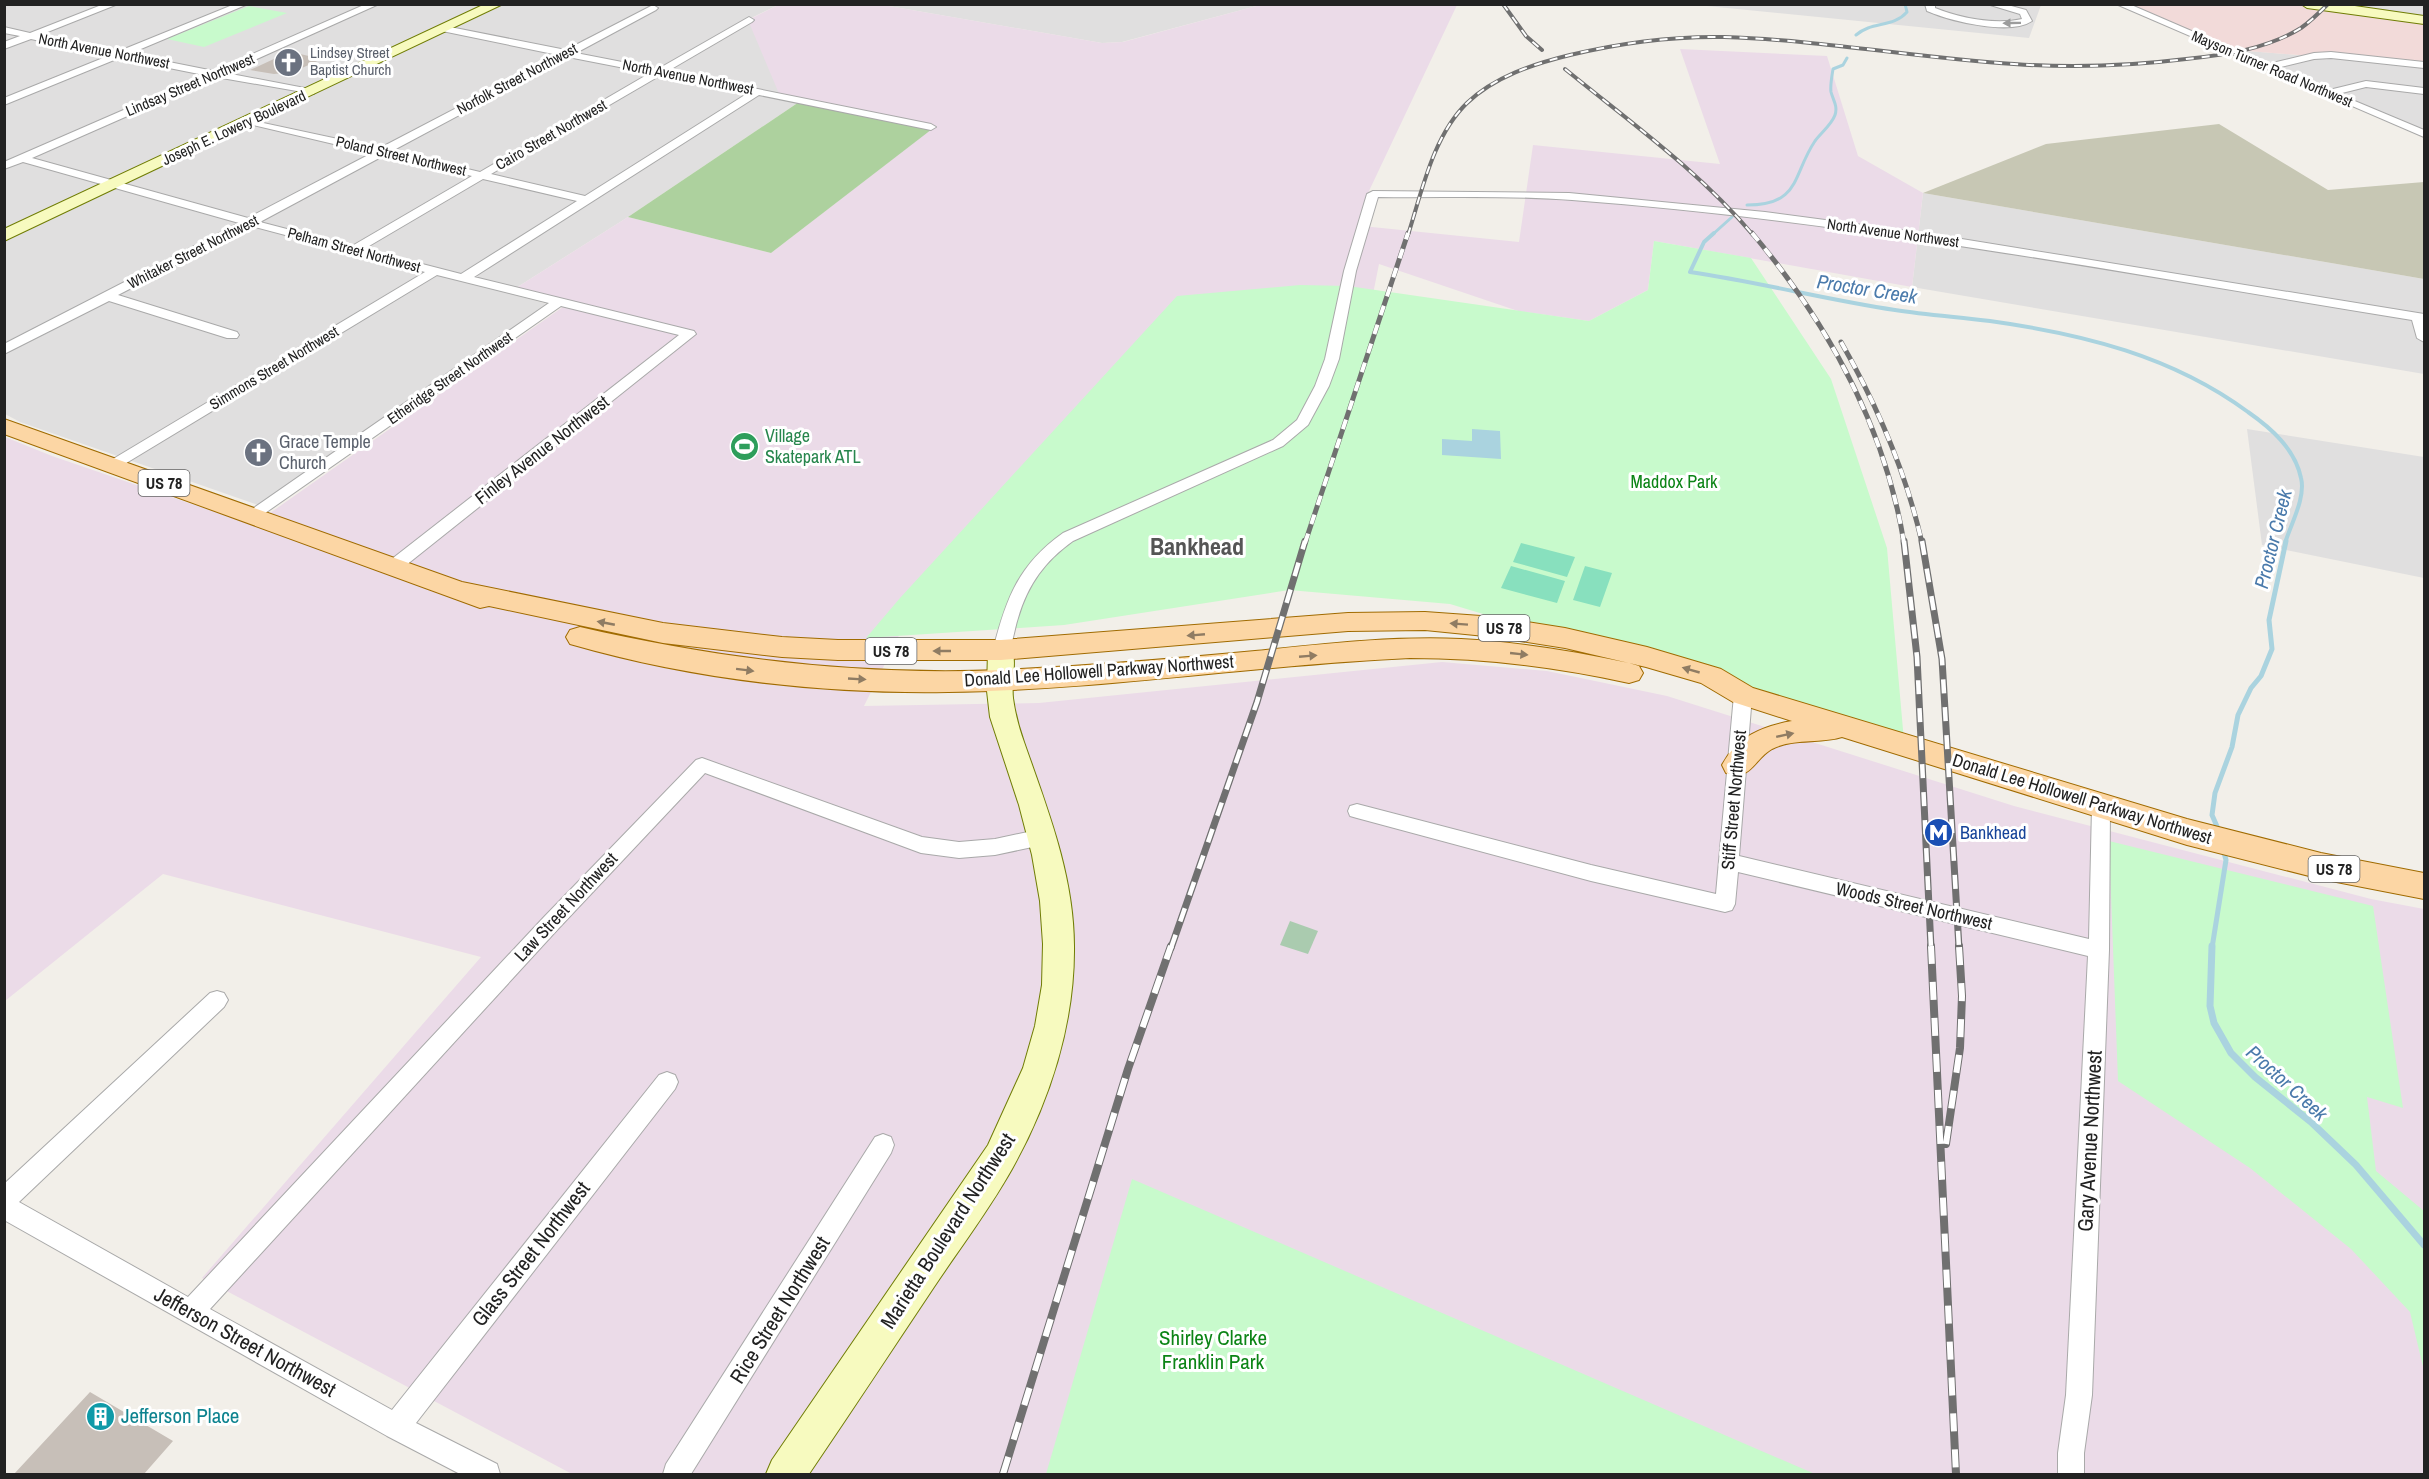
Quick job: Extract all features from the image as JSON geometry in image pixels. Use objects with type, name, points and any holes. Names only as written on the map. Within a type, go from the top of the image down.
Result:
[{"type":"main road","name":"Joseph E. Lowery Boulevard","points":[[4,236],[497,4]]},
{"type":"main road","points":[[2307,4],[2424,20]]},
{"type":"main road","name":"Donald Lee Hollowell Parkway Northwest","points":[[4,426],[462,591],[518,618],[579,637],[692,662],[826,678],[999,681],[1356,652],[1461,649],[1563,660],[1655,679],[1707,695],[1743,696]]},
{"type":"main road","name":"Donald Lee Hollowell Parkway Northwest","points":[[462,591],[663,633],[724,642],[838,650],[1001,650],[1348,622],[1425,621],[1495,627],[1606,647],[1711,676],[1743,696],[2101,807],[2245,848],[2424,886]]},
{"type":"main road","name":"Marietta Boulevard Northwest","points":[[786,1474],[976,1195],[1022,1115],[1036,1079],[1053,1017],[1060,950],[1054,885],[1042,837],[1002,708],[999,681],[1001,650]]},
{"type":"main road","points":[[1737,765],[1753,747],[1769,738],[1792,733],[1845,728]]},
{"type":"street","points":[[4,46],[114,4]]},
{"type":"street","points":[[4,102],[244,4]]},
{"type":"street","name":"Lindsay Street Northwest","points":[[4,166],[375,4]]},
{"type":"street","points":[[1930,4],[1930,9],[1937,13],[1964,18],[2020,24],[2027,21],[2027,16],[2023,12],[1991,4],[1990,10],[1980,9]]},
{"type":"street","name":"Mayson Turner Road Northwest","points":[[2120,4],[2424,134]]},
{"type":"street","name":"Norfolk Street Northwest","points":[[381,152],[652,8]]},
{"type":"street","name":"Cairo Street Northwest","points":[[353,250],[749,20]]},
{"type":"street","name":"North Avenue Northwest","points":[[445,29],[931,127]]},
{"type":"street","name":"North Avenue Northwest","points":[[4,30],[310,92]]},
{"type":"street","points":[[2267,68],[2314,56],[2331,55],[2424,65]]},
{"type":"street","points":[[2328,93],[2366,84],[2424,91]]},
{"type":"street","points":[[463,278],[759,91]]},
{"type":"street","name":"Poland Street Northwest","points":[[249,121],[587,200]]},
{"type":"street","name":"Whitaker Street Northwest","points":[[4,350],[381,152]]},
{"type":"street","name":"Pelham Street Northwest","points":[[22,158],[112,186],[353,250],[689,334]]},
{"type":"street","name":"North Avenue Northwest","points":[[1001,650],[1012,609],[1024,578],[1033,565],[1055,545],[1068,537],[1278,443],[1303,423],[1322,386],[1332,359],[1350,271],[1373,195],[1503,194],[1635,201],[1931,238],[2421,317]]},
{"type":"street","name":"Simmons Street Northwest","points":[[113,465],[435,271]]},
{"type":"street","points":[[107,296],[232,335]]},
{"type":"street","name":"Etheridge Street Northwest","points":[[253,515],[559,302]]},
{"type":"street","points":[[2421,317],[2424,338]]},
{"type":"street","name":"Finley Avenue Northwest","points":[[394,566],[689,334]]},
{"type":"street","name":"Stiff Street Northwest","points":[[1357,811],[1591,873],[1725,904],[1743,696]]},
{"type":"street","name":"Law Street Northwest","points":[[190,1312],[551,923],[702,765],[921,845],[959,850],[995,847],[1042,837]]},
{"type":"street","name":"Gary Avenue Northwest","points":[[2071,1474],[2071,1453],[2079,1395],[2099,950],[2101,807]]},
{"type":"street","name":"Woods Street Northwest","points":[[1729,862],[2099,950]]},
{"type":"street","points":[[4,1200],[217,1000]]},
{"type":"street","name":"Glass Street Northwest","points":[[396,1427],[667,1082]]},
{"type":"street","name":"Rice Street Northwest","points":[[676,1474],[884,1145]]},
{"type":"street","name":"Jefferson Street Northwest","points":[[4,1207],[396,1427],[487,1474]]},
{"type":"shaded area","points":[[2327,4],[2424,5],[2424,21],[2326,8]]},
{"type":"shaded area","points":[[4,5],[778,5],[749,19],[802,100],[628,217],[508,293],[547,304],[258,505],[20,422],[5,414]]},
{"type":"shaded area","points":[[778,5],[883,5],[1102,43],[1123,42],[1260,5],[1457,5],[1369,191],[1362,226],[1519,242],[1533,145],[1720,164],[1680,49],[1827,56],[1858,156],[1923,193],[1912,287],[1654,241],[1648,290],[1589,321],[1518,311],[1379,264],[1372,299],[919,595],[864,706],[1039,703],[1442,662],[1547,671],[1667,696],[2014,806],[2371,899],[2424,909],[2424,1474],[572,1474],[202,1278],[481,957],[163,874],[5,1001],[5,437],[52,456],[253,525],[570,302],[516,288],[628,217],[771,253],[935,126],[780,96],[748,20]]},
{"type":"shaded area","points":[[883,5],[1260,5],[1122,42],[1102,43]]},
{"type":"shaded area","points":[[1697,5],[2041,5],[2029,38]]},
{"type":"shaded area","points":[[2122,5],[2327,5],[2327,8],[2424,21],[2424,65],[2223,49]]},
{"type":"shaded area","points":[[2223,49],[2424,65],[2424,133]]},
{"type":"shaded area","points":[[2219,124],[2328,190],[2424,182],[2424,279],[1923,193],[2046,144]]},
{"type":"shaded area","points":[[1923,193],[2424,279],[2424,374],[1912,287]]},
{"type":"shaded area","points":[[2247,429],[2424,457],[2424,578],[2262,545]]},
{"type":"green space","points":[[249,6],[287,13],[204,47],[167,39]]},
{"type":"green space","points":[[802,100],[936,126],[771,253],[628,217]]},
{"type":"green space","name":"Maddox Park","points":[[1654,241],[1751,258],[1831,379],[1887,548],[1904,741],[1450,604],[1289,590],[1064,625],[866,638],[1177,296],[1300,285],[1348,286],[1589,321],[1648,290]]},
{"type":"green space","points":[[1521,543],[1575,557],[1567,577],[1513,562]]},
{"type":"green space","points":[[1511,566],[1565,581],[1557,603],[1501,588]]},
{"type":"green space","points":[[1585,566],[1612,573],[1600,607],[1573,600]]},
{"type":"green space","points":[[2109,841],[2373,906],[2403,1108],[2367,1097],[2376,1171],[2424,1211],[2424,1371],[2410,1312],[2351,1249],[2250,1168],[2118,1081]]},
{"type":"green space","points":[[1290,921],[1318,931],[1308,954],[1280,945]]},
{"type":"green space","name":"Shirley Clarke Franklin Park","points":[[1132,1179],[1815,1474],[1046,1474]]},
{"type":"water","points":[[1472,429],[1500,431],[1501,459],[1442,455],[1442,439],[1472,441]]},
{"type":"building","name":"Lindsey Street Baptist Church","points":[[300,54],[322,59],[293,72],[274,74],[250,70],[276,58]]},
{"type":"building","name":"Jefferson Place","points":[[90,1392],[173,1441],[144,1474],[14,1474]]},
{"type":"waterway","name":"Proctor Creek","points":[[1856,35],[1901,17],[1907,12],[1905,4]]},
{"type":"waterway","name":"Proctor Creek","points":[[1747,205],[1764,204],[1777,200],[1793,186],[1815,141],[1834,118],[1836,106],[1831,92],[1833,69],[1843,65],[1847,58]]},
{"type":"waterway","name":"Proctor Creek","points":[[1712,235],[1732,217]]},
{"type":"waterway","name":"Proctor Creek","points":[[1714,233],[1704,242],[1690,272],[1869,306],[1990,321],[2059,333],[2125,350],[2189,376],[2257,418],[2288,449],[2298,467],[2302,485],[2297,511],[2285,543]]},
{"type":"waterway","name":"Proctor Creek","points":[[2219,831],[2212,815],[2215,793],[2232,747],[2238,715],[2251,688],[2261,676],[2272,649],[2269,620],[2286,541]]},
{"type":"waterway","name":"Proctor Creek","points":[[2212,948],[2226,860],[2223,849]]},
{"type":"waterway","name":"Proctor Creek","points":[[2212,946],[2210,1006],[2214,1023],[2231,1053],[2255,1077],[2311,1122],[2356,1165],[2424,1245]]},
{"type":"railway","points":[[1503,4],[1526,36],[1542,50]]},
{"type":"railway","points":[[1408,235],[1430,165],[1445,131],[1455,116],[1478,94],[1502,79],[1570,55],[1646,41],[1724,37],[2014,64],[2100,66],[2216,55],[2260,46],[2301,28],[2328,4]]},
{"type":"railway","points":[[1565,69],[1687,168],[1753,235]]},
{"type":"railway","points":[[1305,543],[1408,233]]},
{"type":"railway","points":[[1752,233],[1805,303],[1849,378],[1883,458],[1904,543]]},
{"type":"railway","points":[[1841,342],[1867,390],[1889,440],[1908,490],[1922,543]]},
{"type":"railway","points":[[1171,948],[1257,702],[1305,541]]},
{"type":"railway","points":[[1904,541],[1917,657],[1931,948]]},
{"type":"railway","points":[[1922,541],[1942,659],[1959,948]]},
{"type":"railway","points":[[1003,1474],[1128,1069],[1171,946]]},
{"type":"railway","points":[[1931,946],[1956,1474]]},
{"type":"railway","points":[[1946,1144],[1960,1048],[1962,996],[1959,946]]},
{"type":"place","name":"Lindsey Street Baptist Church","points":[[289,62]]},
{"type":"place","name":"Village Skatepark ATL","points":[[744,446]]},
{"type":"place","name":"Grace Temple Church","points":[[258,452]]},
{"type":"place","name":"Bankhead","points":[[1939,833]]},
{"type":"place","name":"Jefferson Place","points":[[100,1416]]},
{"type":"district","name":"Bankhead","points":[[1197,547]]}]
